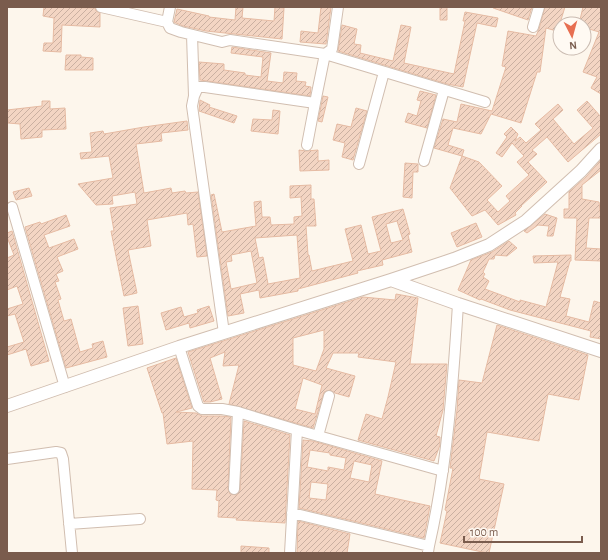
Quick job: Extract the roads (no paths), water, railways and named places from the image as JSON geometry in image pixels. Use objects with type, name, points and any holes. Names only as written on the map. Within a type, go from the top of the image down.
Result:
[{"type":"street","points":[[101,7],[167,22]]},
{"type":"street","points":[[170,7],[167,22],[170,28],[192,35],[222,42],[230,40],[325,54],[484,102]]},
{"type":"street","points":[[307,144],[325,54],[332,49],[338,7]]},
{"type":"street","points":[[533,27],[539,7]]},
{"type":"street","points":[[192,35],[194,96],[192,106],[224,333]]},
{"type":"street","points":[[358,164],[384,72]]},
{"type":"street","points":[[194,96],[198,88],[205,87],[315,103]]},
{"type":"street","points":[[424,161],[444,90]]},
{"type":"street","points":[[7,406],[179,347],[454,259],[489,245],[526,221],[581,171],[601,149]]},
{"type":"street","points":[[12,207],[65,387]]},
{"type":"street","points":[[391,280],[458,304],[601,351]]},
{"type":"street","points":[[292,513],[429,550],[438,510],[443,471],[454,377],[458,304]]},
{"type":"street","points":[[179,347],[198,406],[202,409],[222,409],[238,412],[443,471]]},
{"type":"street","points":[[318,436],[329,396]]},
{"type":"street","points":[[234,489],[238,412]]},
{"type":"street","points":[[290,553],[297,430]]},
{"type":"street","points":[[7,459],[56,452],[60,453],[63,459],[72,553]]},
{"type":"street","points":[[69,524],[140,519]]}]
